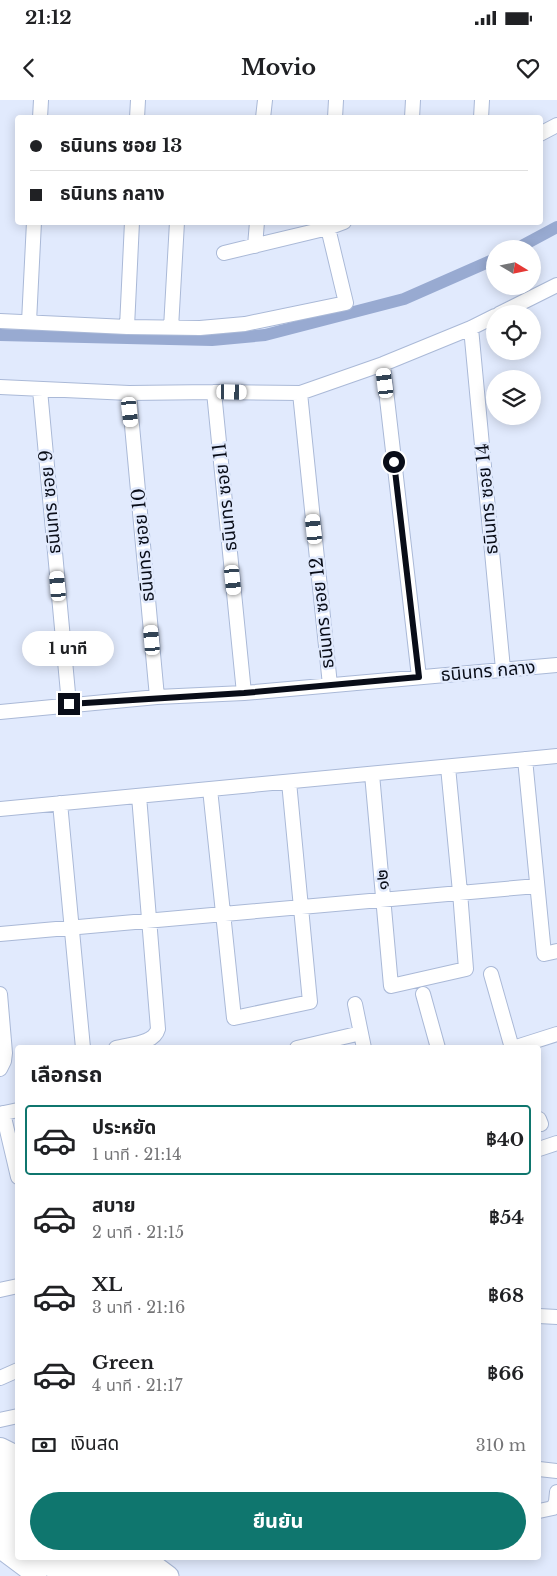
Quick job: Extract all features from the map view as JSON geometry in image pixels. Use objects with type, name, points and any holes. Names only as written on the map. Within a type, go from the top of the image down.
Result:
[{"type":"highway","points":[[0,1450],[15,1458]]},
{"type":"highway","points":[[0,1462],[15,1474]]},
{"type":"highway","points":[[0,1479],[15,1491]]},
{"type":"highway","points":[[0,1502],[15,1514]]},
{"type":"highway","points":[[0,1518],[15,1530]]},
{"type":"highway","points":[[0,1532],[15,1541]]},
{"type":"highway","points":[[0,1536],[15,1548]]},
{"type":"highway","points":[[73,1560],[93,1576]]},
{"type":"highway","points":[[102,1560],[122,1576]]},
{"type":"highway","points":[[123,1560],[143,1576]]},
{"type":"highway","points":[[33,1563],[72,1576]]},
{"type":"main road","points":[[0,1442],[15,1456]]},
{"type":"main road","points":[[0,1549],[15,1555]]},
{"type":"main road","points":[[148,1560],[168,1576]]},
{"type":"street","points":[[40,115],[41,100]]},
{"type":"street","points":[[137,115],[138,100]]},
{"type":"street","points":[[264,100],[264,115]]},
{"type":"street","points":[[334,115],[336,100]]},
{"type":"street","points":[[412,115],[413,100]]},
{"type":"street","points":[[481,115],[482,100]]},
{"type":"street","points":[[543,132],[557,125]]},
{"type":"street","points":[[29,322],[34,225]]},
{"type":"street","points":[[127,327],[132,225]]},
{"type":"street","points":[[171,328],[177,225]]},
{"type":"street","points":[[255,246],[257,225]]},
{"type":"street","points":[[0,321],[127,327],[225,327],[346,303],[328,225],[224,254]]},
{"type":"street","points":[[518,305],[557,285]]},
{"type":"street","points":[[0,387],[129,393],[300,393],[383,364],[486,320]]},
{"type":"street","name":"ธนินทร ซอย 14","points":[[471,328],[503,669]]},
{"type":"street","points":[[383,364],[419,677]]},
{"type":"street","name":"ธนินทร ซอย 9","points":[[40,390],[69,704]]},
{"type":"street","name":"ธนินทร ซอย 11","points":[[214,392],[244,693]]},
{"type":"street","name":"ธนินทร ซอย 10","points":[[129,393],[157,697]]},
{"type":"street","name":"ธนินทร ซอย 12","points":[[300,393],[330,685]]},
{"type":"street","name":"ธนินทร กลาง","points":[[0,712],[69,704],[244,693],[557,664]]},
{"type":"street","points":[[0,809],[557,756]]},
{"type":"street","points":[[525,759],[544,954],[557,951]]},
{"type":"street","points":[[448,766],[460,892]]},
{"type":"street","name":"๑๒","points":[[372,774],[391,986],[466,969],[460,892]]},
{"type":"street","points":[[210,789],[234,1018],[310,1002],[290,782]]},
{"type":"street","points":[[128,1045],[149,1040],[156,1035],[158,1029],[139,796]]},
{"type":"street","points":[[60,803],[83,1045]]},
{"type":"street","points":[[0,934],[537,886]]},
{"type":"street","points":[[491,974],[511,1045]]},
{"type":"street","points":[[0,994],[5,1053],[0,1069]]},
{"type":"street","points":[[423,994],[437,1045]]},
{"type":"street","points":[[355,1004],[363,1045]]},
{"type":"street","points":[[310,1045],[361,1033]]},
{"type":"street","points":[[522,1045],[557,1034]]},
{"type":"street","points":[[7,1112],[15,1160]]},
{"type":"street","points":[[541,1149],[557,1144]]},
{"type":"street","points":[[0,1290],[15,1287]]},
{"type":"street","points":[[541,1316],[557,1317]]},
{"type":"street","points":[[0,1378],[15,1371]]},
{"type":"street","points":[[0,1420],[15,1417]]},
{"type":"street","points":[[541,1469],[557,1471]]},
{"type":"street","points":[[541,1511],[553,1508],[557,1492]]},
{"type":"waterway","points":[[533,240],[557,227]]},
{"type":"waterway","points":[[0,335],[212,340],[265,335],[404,299],[486,263]]},
{"type":"route","points":[[69,704],[244,693],[419,677],[394,462]]}]
